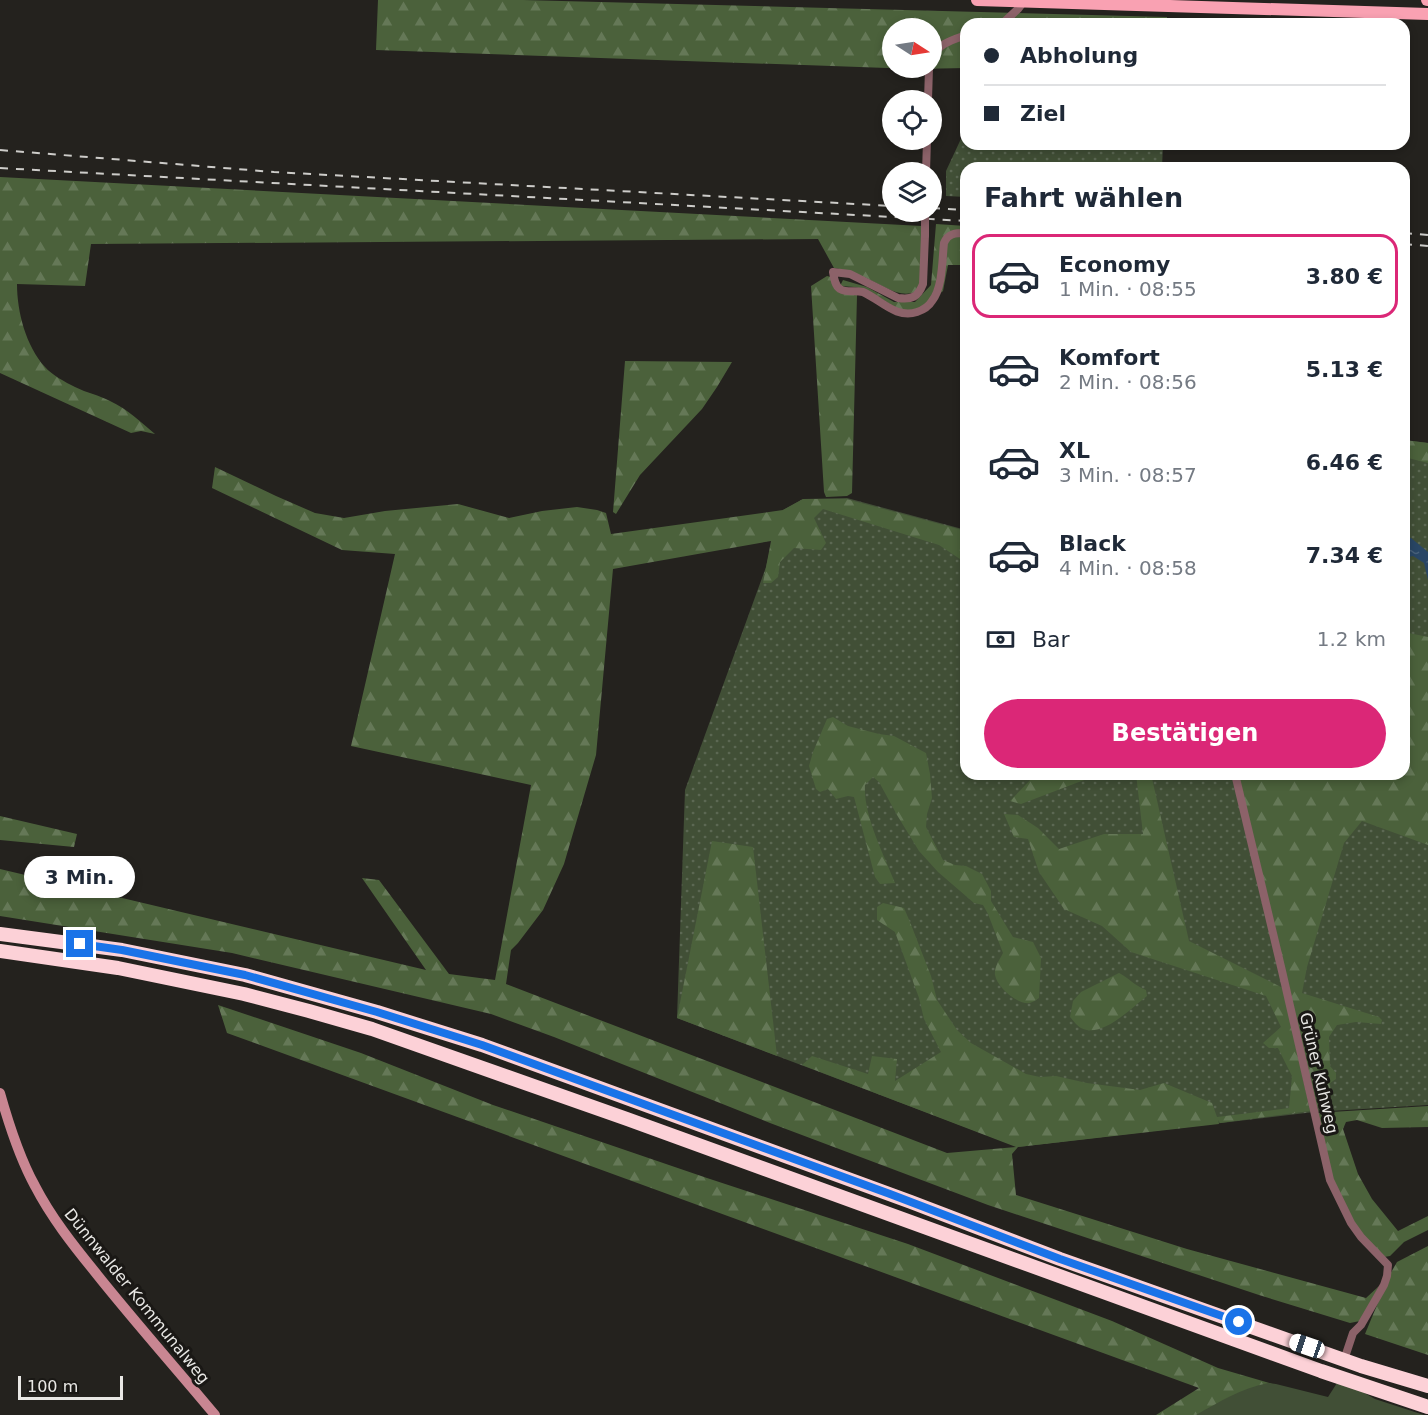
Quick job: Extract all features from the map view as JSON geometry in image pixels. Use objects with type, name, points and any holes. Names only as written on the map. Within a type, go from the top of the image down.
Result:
[{"type":"highway","points":[[0,934],[122,950],[245,975],[377,1012],[482,1045],[1060,1259],[1361,1366],[1428,1386]]},
{"type":"highway","points":[[0,951],[118,968],[244,994],[372,1029],[1321,1371],[1428,1407]]},
{"type":"main road","points":[[977,0],[1428,14]]},
{"type":"main road","name":"Dünnwalder Kommunalweg","points":[[0,1093],[20,1155],[44,1202],[110,1291],[215,1415]]},
{"type":"street","points":[[1008,18],[1024,1]]},
{"type":"street","points":[[942,45],[960,37]]},
{"type":"street","points":[[925,222],[923,284],[921,291],[915,296],[907,299],[898,297],[844,273],[833,272],[838,288],[862,292],[895,311],[903,313],[920,311],[937,295],[946,238],[950,234],[960,233]]},
{"type":"street","name":"Grüner Kuhweg","points":[[1235,780],[1280,960],[1330,1180],[1360,1237],[1388,1265],[1384,1285],[1361,1324],[1353,1333],[1346,1354]]},
{"type":"green space","points":[[378,0],[523,0],[1167,17],[960,18],[960,68],[942,68],[942,18],[882,18],[882,68],[376,50]]},
{"type":"green space","points":[[960,141],[960,150],[1163,150],[1162,162],[960,162],[960,197],[946,196],[946,171]]},
{"type":"green space","points":[[0,177],[922,226],[922,273],[918,291],[899,293],[857,274],[834,268],[818,239],[91,244],[85,286],[17,284],[21,317],[38,359],[48,370],[75,387],[116,404],[155,434],[141,431],[131,433],[0,373]]},
{"type":"green space","points":[[936,224],[960,226],[960,265],[948,265],[943,291],[924,307],[901,311],[867,290],[840,286],[843,280],[867,287],[894,302],[915,302],[931,285]]},
{"type":"green space","points":[[827,276],[831,277],[833,285],[857,295],[852,493],[847,496],[826,497],[811,286]]},
{"type":"green space","points":[[625,361],[732,362],[702,409],[640,475],[616,514],[613,512]]},
{"type":"green space","points":[[1410,441],[1428,443],[1428,1105],[1314,1112],[1018,1147],[677,1018],[685,790],[766,567],[783,510],[803,499],[847,498],[960,528],[960,780],[1410,780]]},
{"type":"green space","points":[[1410,441],[1428,443],[1428,463],[1410,458]]},
{"type":"green space","points":[[215,467],[315,513],[344,518],[385,511],[458,504],[509,518],[577,507],[606,513],[611,534],[783,510],[803,499],[846,499],[960,529],[960,559],[939,545],[823,509],[814,518],[826,543],[821,550],[794,548],[780,562],[778,577],[771,583],[763,583],[771,541],[613,569],[596,755],[564,864],[543,910],[511,950],[506,984],[947,1153],[1016,1147],[802,1065],[812,1056],[868,1074],[872,1056],[897,1059],[895,1081],[941,1052],[924,1019],[919,998],[895,932],[877,920],[877,907],[883,903],[904,908],[931,976],[937,1000],[957,1030],[971,1043],[1026,1074],[1040,1077],[1056,1076],[1087,1083],[1140,1090],[1164,1083],[1212,1103],[1217,1117],[1289,1108],[1292,1076],[1278,1048],[1269,1048],[1263,1043],[1281,1027],[1266,996],[1131,952],[1102,926],[1064,909],[1039,872],[1028,839],[1014,837],[1004,814],[1018,815],[1038,828],[1059,849],[1104,834],[1143,834],[1137,780],[1152,780],[1189,941],[1283,988],[1310,1111],[1220,1123],[1218,1120],[1219,1124],[1018,1147],[1012,1154],[1016,1195],[1187,1249],[1366,1298],[1379,1286],[1360,1321],[1350,1323],[1259,1295],[988,1205],[491,1014],[232,953],[0,916],[0,869],[426,970],[362,878],[379,880],[449,974],[495,980],[531,785],[351,746],[395,554],[342,550],[212,488]]},
{"type":"green space","points":[[1410,633],[1428,637],[1428,845],[1362,821],[1344,843],[1307,967],[1302,993],[1379,1017],[1382,1020],[1381,1024],[1356,1022],[1337,1025],[1329,1037],[1330,1066],[1336,1073],[1336,1079],[1330,1083],[1331,1097],[1315,1109],[1237,780],[1410,780]]},
{"type":"green space","points":[[833,717],[848,726],[894,736],[926,753],[932,798],[926,827],[943,860],[955,865],[966,866],[982,874],[991,891],[991,901],[1013,937],[1033,942],[1041,958],[1039,998],[1025,1003],[1008,994],[999,985],[995,972],[1003,953],[983,905],[974,903],[938,872],[919,851],[879,782],[873,777],[865,785],[867,809],[895,883],[880,884],[875,877],[854,797],[836,799],[828,789],[820,792],[816,789],[809,766],[827,719]]},
{"type":"green space","points":[[1030,780],[1084,780],[1021,804],[1010,801]]},
{"type":"green space","points":[[0,816],[77,834],[74,847],[0,840]]},
{"type":"green space","points":[[712,841],[753,847],[777,1056],[677,1018]]},
{"type":"green space","points":[[1119,973],[1146,990],[1147,996],[1107,1026],[1089,1030],[1080,1027],[1070,1017],[1073,1001],[1081,992]]},
{"type":"green space","points":[[218,1005],[361,1053],[493,1105],[908,1244],[1112,1321],[1218,1368],[1297,1391],[1362,1415],[1156,1415],[1199,1388],[227,1033]]},
{"type":"green space","points":[[1428,1106],[1428,1127],[1382,1128],[1357,1120],[1346,1122],[1343,1129],[1358,1174],[1372,1199],[1398,1231],[1428,1216],[1428,1230],[1404,1242],[1390,1256],[1384,1257],[1359,1231],[1331,1179],[1315,1113]]},
{"type":"green space","points":[[1428,1246],[1428,1355],[1365,1334],[1397,1262]]},
{"type":"green space","points":[[1268,1383],[1328,1397],[1337,1383],[1361,1391],[1375,1399],[1424,1415],[1196,1415],[1240,1392]]},
{"type":"water","points":[[1410,538],[1428,552],[1428,580],[1424,563],[1413,556],[1410,557]]},
{"type":"railway","points":[[0,150],[274,172],[882,205]]},
{"type":"railway","points":[[0,168],[960,221]]},
{"type":"railway","points":[[942,209],[960,210]]},
{"type":"railway","points":[[1410,234],[1428,235]]},
{"type":"railway","points":[[1410,244],[1428,246]]},
{"type":"route","points":[[80,944],[122,950],[245,975],[377,1012],[482,1045],[890,1194],[1060,1259],[1239,1322]]}]
